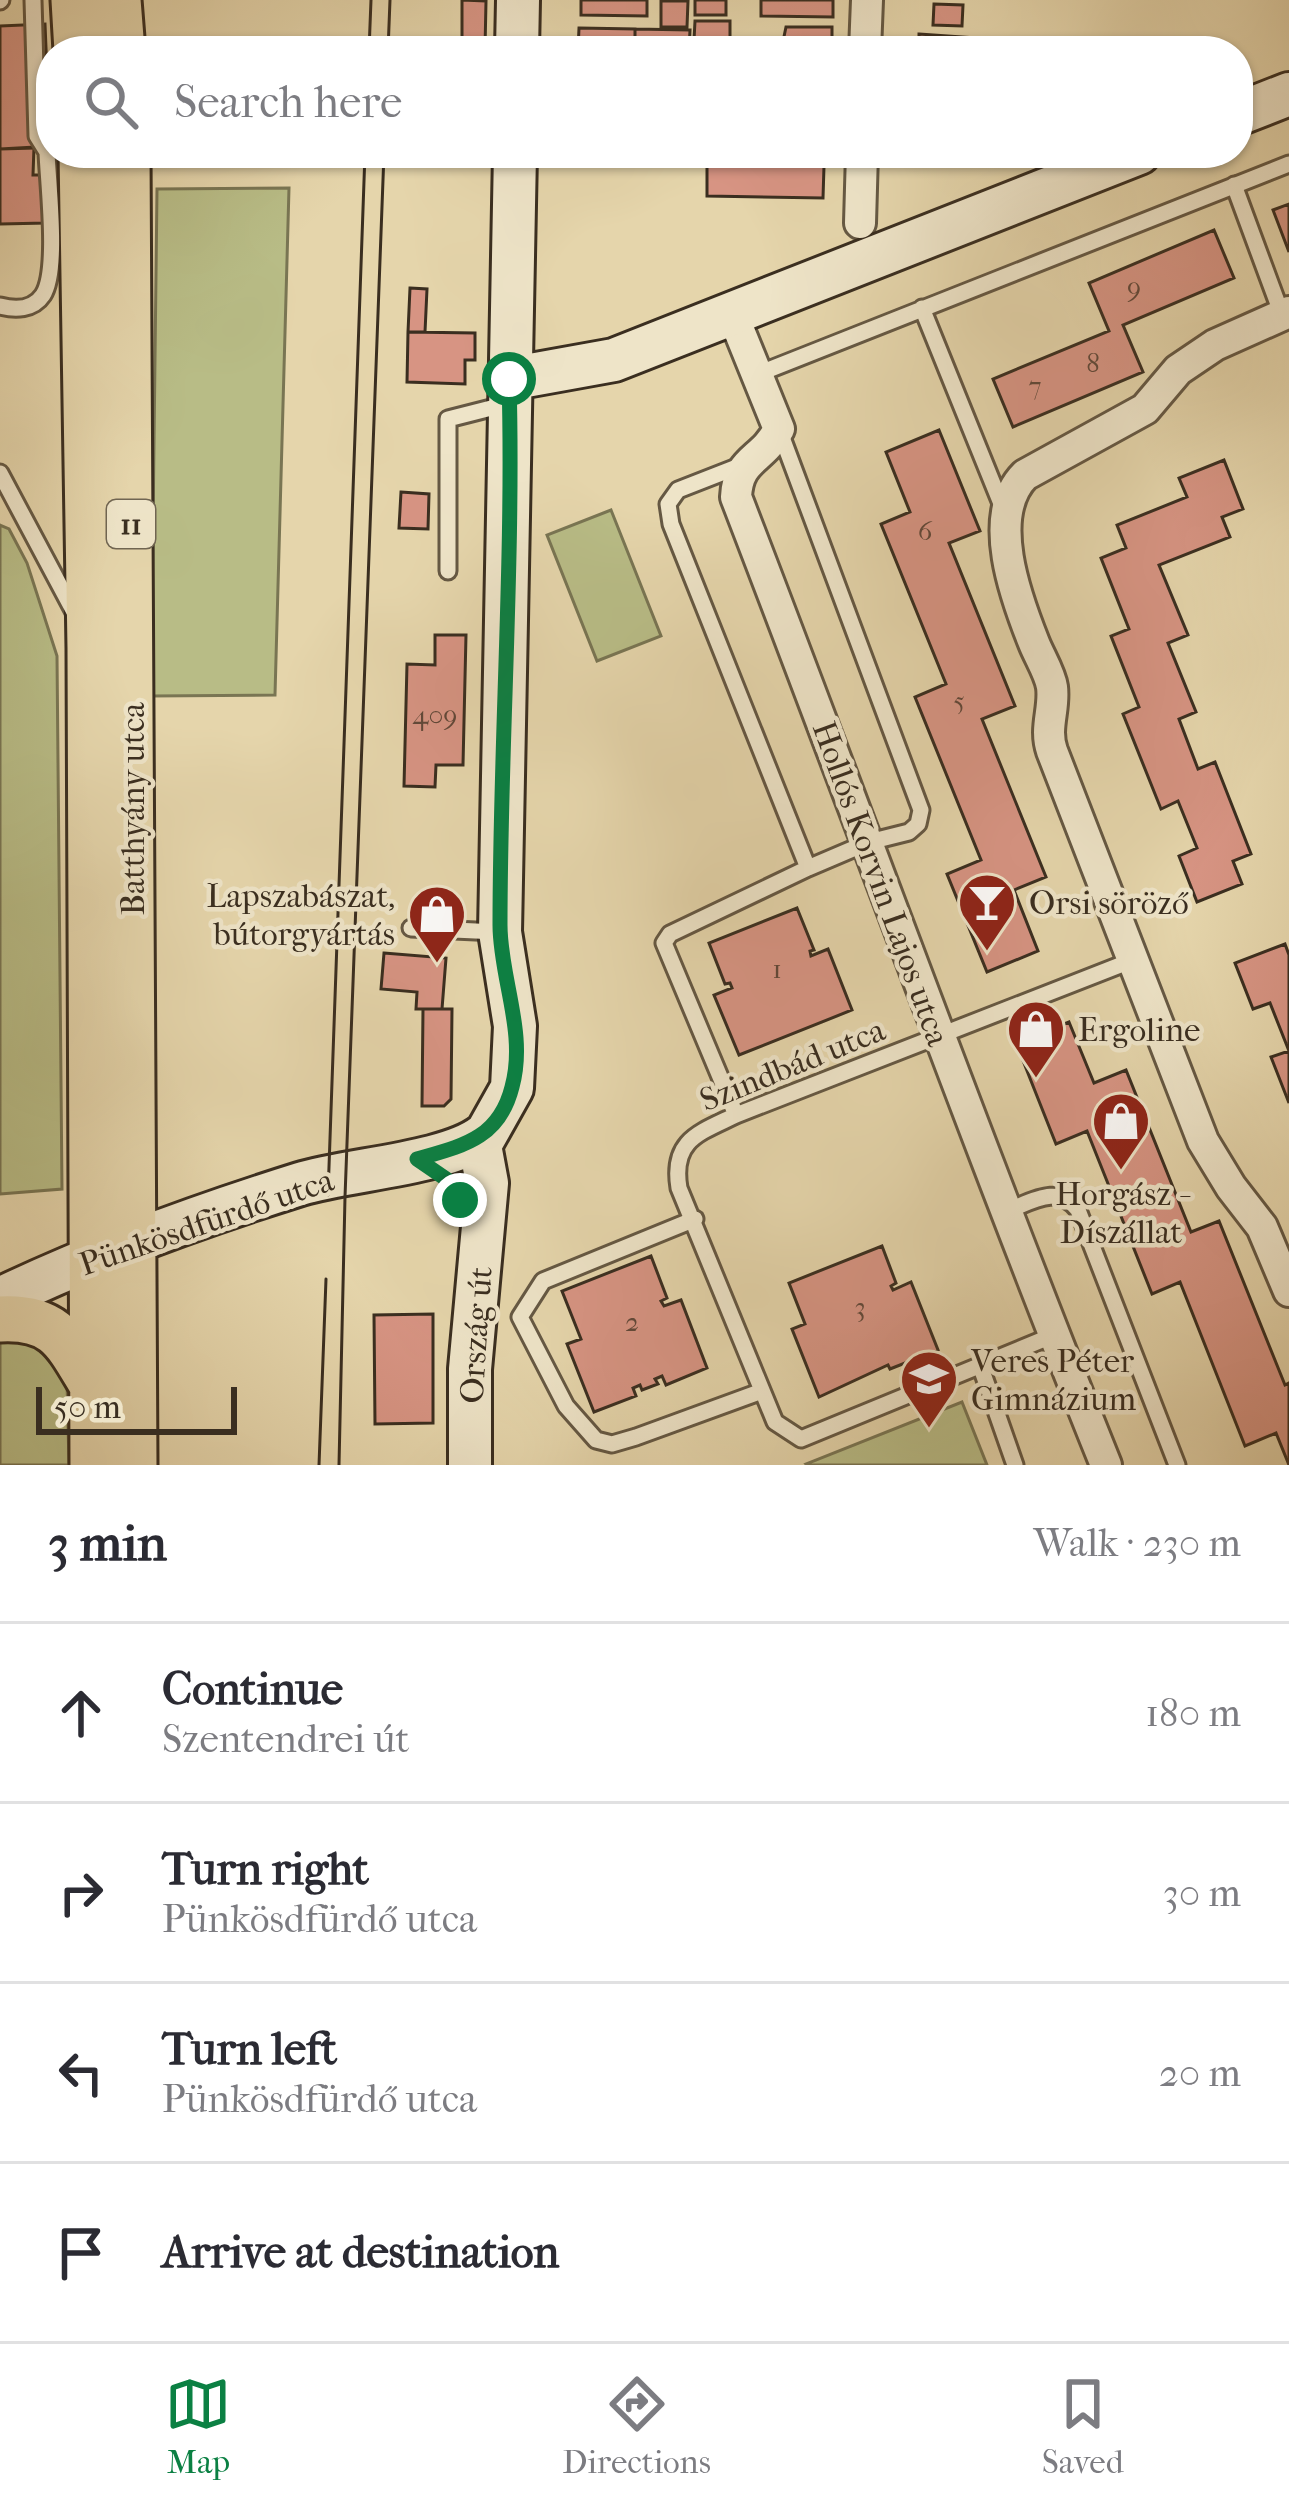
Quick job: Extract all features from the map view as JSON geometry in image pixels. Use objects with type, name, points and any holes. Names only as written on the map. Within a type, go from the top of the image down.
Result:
[{"type":"main road","points":[[74,0],[76,36]]},
{"type":"main road","points":[[118,0],[121,36]]},
{"type":"main road","points":[[517,36],[518,0]]},
{"type":"main road","points":[[1253,108],[1289,94]]},
{"type":"main road","name":"Batthyány utca","points":[[82,168],[90,648],[111,740]]},
{"type":"main road","name":"Batthyány utca","points":[[127,168],[111,740],[112,1251],[134,1465]]},
{"type":"main road","points":[[484,1135],[512,1088],[515,1025],[500,932],[515,168]]},
{"type":"main road","points":[[509,391],[614,360],[1101,168]]},
{"type":"main road","name":"Pünkösdfürdő utca","points":[[0,1299],[112,1251],[303,1183],[417,1159],[484,1135]]},
{"type":"main road","name":"Ország út","points":[[470,1465],[473,1326],[487,1184],[480,1150],[484,1135]]},
{"type":"main road","points":[[417,1159],[452,1183],[460,1200],[473,1326]]},
{"type":"main road","name":"Batthyány utca","points":[[93,1465],[92,1383],[112,1251]]},
{"type":"main road","points":[[0,1318],[24,1318],[50,1326],[68,1344],[92,1383]]},
{"type":"street","points":[[866,36],[867,0]]},
{"type":"street","points":[[860,223],[862,168]]},
{"type":"street","points":[[732,313],[779,429],[768,451],[745,464]]},
{"type":"street","points":[[1286,314],[1215,345],[1178,370],[1144,410],[1024,475],[1014,486],[1006,518],[1011,580],[1052,687],[1047,735],[1202,1141],[1262,1227],[1289,1291]]},
{"type":"street","name":"Hollós Korvin Lajos utca","points":[[745,464],[737,479],[736,497],[869,842],[938,1038],[1106,1465]]},
{"type":"lane","points":[[32,0],[36,91]]},
{"type":"lane","points":[[758,374],[1289,164]]},
{"type":"lane","points":[[0,307],[14,309],[37,301],[44,293],[50,270],[47,168]]},
{"type":"lane","points":[[1234,185],[1286,314]]},
{"type":"lane","points":[[922,308],[1006,518]]},
{"type":"lane","points":[[448,571],[448,419],[509,391]]},
{"type":"lane","points":[[736,1115],[664,943],[670,934],[808,868],[869,842],[909,832],[918,824],[921,810],[779,429]]},
{"type":"lane","points":[[745,464],[678,490],[668,504],[671,524],[808,868]]},
{"type":"lane","points":[[0,473],[7,500],[39,540],[90,648]]},
{"type":"lane","points":[[410,928],[500,932]]},
{"type":"lane","name":"Szindbád utca","points":[[1054,1336],[801,1439],[775,1422],[679,1188],[676,1170],[691,1138],[736,1115],[1133,960]]},
{"type":"lane","points":[[1006,1211],[1051,1194],[1069,1198],[1078,1210],[1177,1465]]},
{"type":"lane","points":[[694,1219],[543,1281],[520,1317],[566,1406],[596,1440],[624,1441],[762,1391]]},
{"type":"lane","points":[[980,1366],[1015,1465]]},
{"type":"green space","points":[[289,188],[275,695],[151,696],[157,189]]},
{"type":"green space","points":[[611,510],[661,636],[597,661],[547,535]]},
{"type":"green space","points":[[0,525],[9,529],[27,563],[57,656],[62,1189],[0,1194]]},
{"type":"green space","points":[[18,1336],[44,1338],[67,1381],[69,1465],[0,1465],[0,1343]]},
{"type":"green space","name":"Veres Péter Gimnázium","points":[[962,1402],[987,1465],[806,1464]]},
{"type":"building","points":[[462,0],[486,1],[485,36],[462,36]]},
{"type":"building","points":[[581,0],[647,0],[647,16],[581,15]]},
{"type":"building","points":[[695,0],[726,0],[726,15],[695,15]]},
{"type":"building","points":[[761,0],[833,0],[833,17],[761,16]]},
{"type":"building","points":[[661,1],[688,1],[687,27],[661,27]]},
{"type":"building","points":[[934,4],[963,5],[962,26],[933,25]]},
{"type":"building","points":[[695,21],[730,21],[730,36],[694,36]]},
{"type":"building","points":[[45,24],[46,36],[36,36],[34,148],[0,149],[0,26]]},
{"type":"building","points":[[786,27],[832,27],[832,36],[784,36]]},
{"type":"building","points":[[579,28],[635,29],[635,36],[579,36]]},
{"type":"building","points":[[635,29],[690,30],[690,36],[635,36]]},
{"type":"building","points":[[34,147],[33,175],[45,175],[46,223],[0,224],[0,149]]},
{"type":"building","points":[[707,168],[824,168],[823,198],[707,196]]},
{"type":"building","points":[[1289,204],[1289,252],[1273,210]]},
{"type":"building","points":[[1214,230],[1234,278],[1123,325],[1143,372],[1013,427],[993,379],[1109,331],[1089,283]]},
{"type":"building","points":[[410,288],[427,289],[425,332],[408,332]]},
{"type":"building","points":[[408,332],[475,333],[475,360],[465,360],[465,384],[407,382]]},
{"type":"building","points":[[939,430],[980,531],[949,543],[1015,706],[982,719],[1046,877],[1014,890],[1038,951],[987,972],[947,874],[981,860],[915,697],[946,684],[881,524],[910,512],[886,452]]},
{"type":"building","points":[[1224,460],[1243,509],[1222,517],[1230,537],[1159,565],[1188,635],[1168,643],[1196,712],[1179,719],[1198,769],[1215,762],[1251,854],[1233,861],[1242,884],[1197,902],[1179,856],[1197,848],[1178,801],[1161,809],[1123,714],[1139,707],[1111,636],[1129,629],[1101,558],[1126,548],[1117,525],[1187,497],[1179,478]]},
{"type":"building","points":[[401,492],[429,494],[428,529],[399,528]]},
{"type":"building","points":[[435,635],[466,635],[463,765],[436,765],[435,787],[404,786],[407,664],[435,665]]},
{"type":"building","points":[[426,893],[454,894],[453,921],[425,920]]},
{"type":"building","points":[[797,908],[814,950],[811,956],[828,949],[852,1010],[739,1055],[714,995],[732,988],[725,984],[709,943]]},
{"type":"building","points":[[1285,944],[1289,1051],[1270,1003],[1253,1009],[1235,963]]},
{"type":"building","points":[[384,953],[446,958],[442,1009],[416,1009],[417,992],[381,989]]},
{"type":"building","points":[[423,1009],[452,1009],[451,1099],[444,1106],[422,1106]]},
{"type":"building","points":[[1069,1022],[1094,1083],[1126,1070],[1191,1232],[1219,1221],[1285,1385],[1289,1383],[1289,1465],[1276,1433],[1245,1446],[1180,1282],[1152,1294],[1087,1131],[1056,1144],[1016,1043]]},
{"type":"building","points":[[1289,1051],[1289,1103],[1271,1057]]},
{"type":"building","points":[[882,1246],[896,1283],[893,1290],[911,1282],[938,1350],[890,1369],[888,1365],[819,1397],[792,1329],[805,1324],[789,1283]]},
{"type":"building","points":[[651,1256],[667,1298],[661,1301],[664,1306],[681,1300],[707,1368],[666,1385],[662,1376],[655,1379],[658,1384],[633,1388],[636,1396],[594,1412],[567,1344],[581,1339],[562,1291]]},
{"type":"building","points":[[433,1314],[433,1423],[375,1424],[374,1315]]},
{"type":"tram line","points":[[370,36],[371,0]]},
{"type":"tram line","points":[[389,36],[390,0]]},
{"type":"tram line","points":[[328,1195],[364,168]]},
{"type":"tram line","points":[[339,1465],[383,168]]},
{"type":"tram line","points":[[319,1465],[326,1279]]},
{"type":"place","name":"Orsi söröző","points":[[987,953]]},
{"type":"place","name":"Lapszabászat, bútorgyártás","points":[[437,965]]},
{"type":"place","name":"Ergoline","points":[[1036,1080]]},
{"type":"place","name":"Horgász - Díszállat","points":[[1121,1172]]},
{"type":"place","name":"Veres Péter Gimnázium","points":[[929,1430]]},
{"type":"route","points":[[460,1200],[452,1183],[417,1159],[477,1141],[493,1124],[512,1088],[515,1025],[500,932],[509,379]]}]
